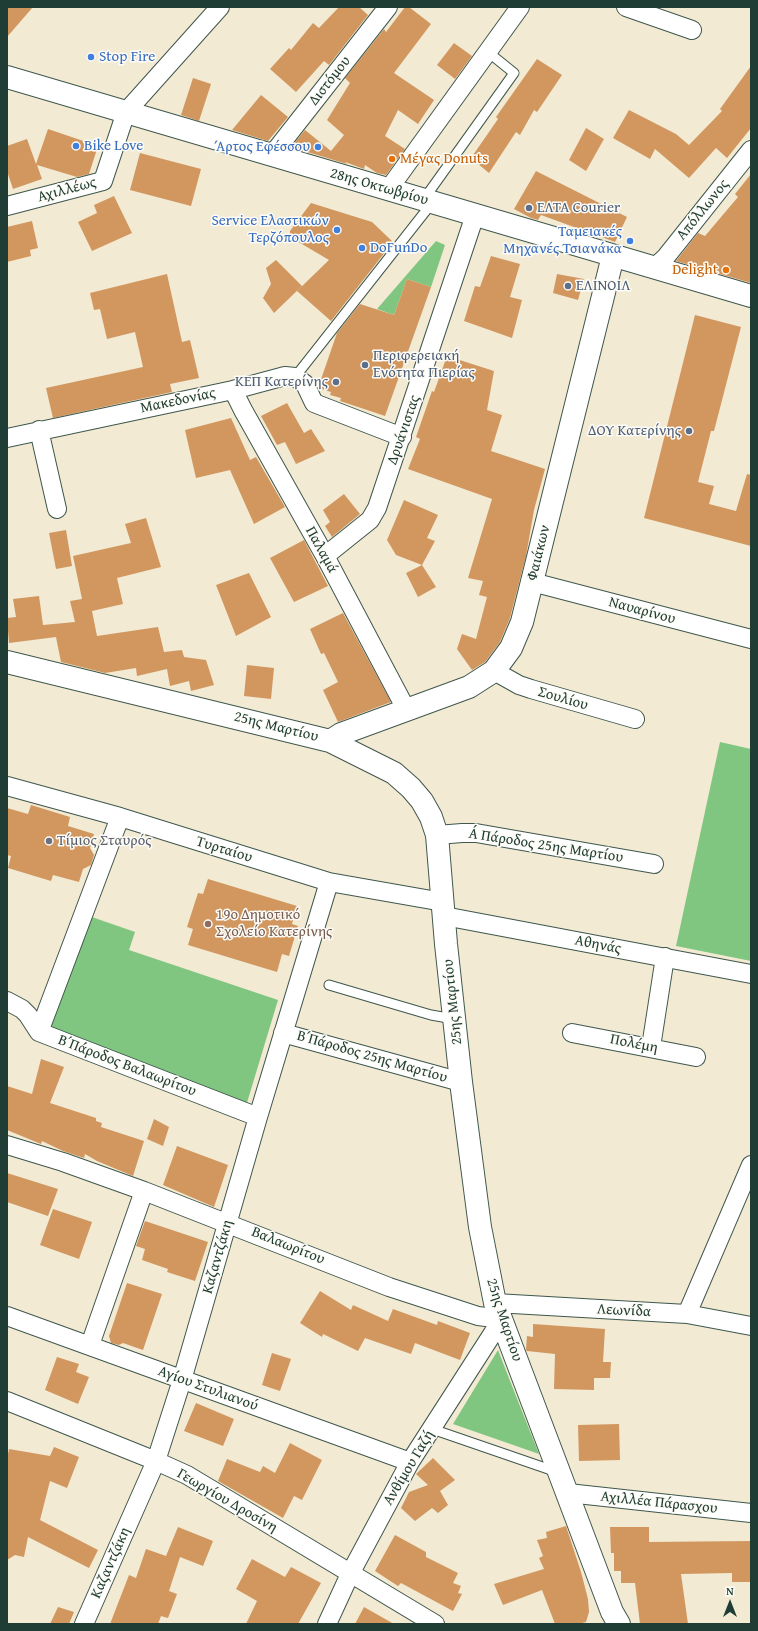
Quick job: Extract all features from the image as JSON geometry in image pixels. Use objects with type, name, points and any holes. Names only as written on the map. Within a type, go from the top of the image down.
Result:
[{"type":"street","points":[[126,112],[220,7]]},
{"type":"street","name":"Διστόμου","points":[[272,155],[388,7]]},
{"type":"street","points":[[388,190],[520,7]]},
{"type":"street","points":[[626,7],[692,30]]},
{"type":"street","name":"28ης Οκτωβρίου","points":[[7,77],[751,296]]},
{"type":"street","name":"Αχιλλέως","points":[[7,206],[103,180],[126,112]]},
{"type":"street","name":"Απόλλωνος","points":[[654,268],[665,258],[751,150]]},
{"type":"street","name":"Δρυάνιστας","points":[[325,556],[370,520],[377,508],[476,215]]},
{"type":"street","name":"Φαιάκων","points":[[330,741],[341,734],[407,711],[468,687],[494,671],[511,648],[522,622],[613,256]]},
{"type":"street","name":"Μακεδονίας","points":[[7,438],[233,390],[285,376],[295,377]]},
{"type":"street","points":[[295,377],[305,384],[314,403],[402,437]]},
{"type":"street","name":"Παλαμά","points":[[233,390],[242,410],[325,556],[407,711]]},
{"type":"street","points":[[39,430],[57,509]]},
{"type":"street","name":"Ναυαρίνου","points":[[532,582],[751,639]]},
{"type":"street","name":"25ης Μαρτίου","points":[[7,662],[330,741],[374,761],[394,773],[411,788],[422,801],[431,817],[437,835],[461,1082],[480,1227],[498,1311],[568,1493],[612,1620]]},
{"type":"street","name":"Σουλίου","points":[[494,671],[519,685],[635,719]]},
{"type":"street","name":"Τυρταίου","points":[[7,786],[120,817],[329,882],[444,909]]},
{"type":"street","points":[[39,1032],[120,817]]},
{"type":"street","name":"Α΄ Πάροδος 25ης Μαρτίου","points":[[437,835],[476,833],[654,864]]},
{"type":"street","name":"Καζαντζάκη","points":[[84,1624],[156,1461],[182,1380],[258,1117],[329,882]]},
{"type":"street","name":"Αθηνάς","points":[[444,909],[751,974]]},
{"type":"street","points":[[651,1047],[665,957]]},
{"type":"street","name":"Β΄ Πάροδος Βαλαωρίτου","points":[[7,1001],[25,1012],[39,1032],[258,1117]]},
{"type":"street","name":"Β΄ Πάροδος 25ης Μαρτίου","points":[[283,1033],[461,1082]]},
{"type":"street","name":"Πολέμη","points":[[572,1033],[651,1047],[696,1057]]},
{"type":"street","name":"Βαλαωρίτου","points":[[7,1145],[63,1162],[144,1191],[389,1287],[478,1316],[498,1311]]},
{"type":"street","points":[[687,1314],[751,1165]]},
{"type":"street","points":[[90,1346],[144,1191]]},
{"type":"street","name":"Λεωνίδα","points":[[498,1311],[687,1314],[751,1326]]},
{"type":"street","name":"Ανθίμου Γαζή","points":[[327,1624],[350,1574],[410,1462],[432,1429],[498,1311]]},
{"type":"street","name":"Αγίου Στυλιανού","points":[[7,1316],[410,1462]]},
{"type":"street","name":"Γεωργίου Δροσίνη","points":[[7,1401],[187,1475],[428,1622]]},
{"type":"street","name":"Αχιλλέα Πάρασχου","points":[[568,1493],[751,1513]]},
{"type":"lane","points":[[295,377],[428,201],[514,73],[488,52]]},
{"type":"lane","points":[[329,985],[431,1015],[455,1019]]},
{"type":"lane","points":[[432,1429],[560,1473]]},
{"type":"green space","points":[[436,241],[445,245],[431,287],[407,279],[394,315],[377,309]]},
{"type":"green space","points":[[720,742],[751,749],[751,961],[676,946]]},
{"type":"green space","points":[[89,916],[135,932],[129,950],[278,1000],[246,1106],[48,1031]]},
{"type":"green space","points":[[498,1350],[514,1391],[539,1454],[453,1424]]},
{"type":"building","points":[[7,7],[33,7],[7,37]]},
{"type":"building","points":[[339,7],[359,7],[368,15],[329,65],[324,61],[296,92],[270,69],[289,48],[291,50],[313,23],[319,28]]},
{"type":"building","points":[[405,7],[409,7],[431,24],[394,73],[434,100],[418,124],[398,110],[385,136],[405,149],[386,175],[377,173],[365,165],[364,169],[345,162],[347,164],[291,147],[305,130],[331,151],[344,135],[327,120],[350,83],[345,78],[384,29],[386,32]]},
{"type":"building","points":[[454,43],[472,56],[455,79],[437,65]]},
{"type":"building","points":[[537,59],[562,75],[537,112],[534,110],[520,135],[516,132],[489,173],[471,158],[498,119],[496,117]]},
{"type":"building","points":[[751,66],[751,128],[727,158],[716,148],[689,178],[655,149],[650,159],[613,138],[629,110],[676,134],[689,145],[722,111],[720,109]]},
{"type":"building","points":[[193,78],[211,84],[199,121],[181,115]]},
{"type":"building","points":[[261,95],[288,117],[268,141],[232,130]]},
{"type":"building","points":[[586,128],[604,139],[586,171],[569,160]]},
{"type":"building","points":[[48,129],[98,146],[89,174],[77,177],[37,165],[42,179],[13,189],[7,171],[7,146],[27,139],[36,164]]},
{"type":"building","points":[[140,153],[201,169],[191,206],[130,190]]},
{"type":"building","points":[[536,171],[627,217],[615,242],[541,215],[538,220],[531,218],[514,209]]},
{"type":"building","points":[[751,174],[751,283],[676,261],[698,233],[705,236],[738,197],[735,194]]},
{"type":"building","points":[[114,196],[132,233],[92,251],[78,222],[97,213],[94,205]]},
{"type":"building","points":[[311,203],[372,222],[393,242],[331,321],[297,291],[329,260],[290,237],[290,231]]},
{"type":"building","points":[[32,221],[38,248],[30,250],[31,256],[7,262],[7,227]]},
{"type":"building","points":[[491,256],[520,264],[510,297],[522,300],[512,338],[464,321],[475,286],[480,287]]},
{"type":"building","points":[[276,260],[302,286],[274,313],[263,298],[271,284],[266,268]]},
{"type":"building","points":[[167,274],[182,342],[190,340],[199,378],[170,384],[172,392],[53,418],[46,388],[143,367],[135,332],[107,339],[100,309],[94,310],[90,293]]},
{"type":"building","name":"ΕΛΙΝΟΙΛ","points":[[557,274],[584,279],[578,300],[553,293]]},
{"type":"building","name":"Περιφερειακή Ενότητα Πιερίας","points":[[407,279],[431,287],[385,416],[340,401],[341,398],[330,395],[331,392],[318,388],[337,333],[360,304],[394,315]]},
{"type":"building","name":"ΔΟΥ Κατερίνης","points":[[695,315],[741,327],[714,431],[711,431],[698,482],[714,486],[709,504],[736,511],[747,474],[751,475],[751,546],[644,518]]},
{"type":"building","points":[[447,356],[494,371],[487,410],[502,415],[491,451],[545,469],[534,510],[526,556],[510,618],[500,642],[485,662],[472,670],[457,649],[462,634],[476,639],[487,597],[479,595],[483,581],[468,578],[492,499],[408,469],[420,439],[416,437],[432,391],[434,392]]},
{"type":"building","points":[[287,403],[304,433],[311,429],[325,451],[296,464],[285,442],[277,445],[261,416]]},
{"type":"building","points":[[231,418],[250,460],[256,457],[285,507],[254,524],[230,470],[196,478],[185,430]]},
{"type":"building","points":[[344,494],[360,514],[332,537],[325,526],[330,522],[323,510]]},
{"type":"building","points":[[404,500],[438,515],[427,538],[435,541],[422,565],[396,555],[387,540]]},
{"type":"building","points":[[146,518],[161,567],[117,578],[123,604],[92,611],[97,636],[158,627],[164,652],[182,650],[184,657],[206,660],[214,685],[191,691],[189,681],[170,686],[167,669],[137,676],[136,668],[105,673],[61,662],[56,637],[9,643],[7,618],[16,617],[13,599],[39,596],[43,625],[75,622],[70,601],[82,599],[73,556],[131,543],[125,524]]},
{"type":"building","points":[[66,530],[72,566],[56,569],[49,533]]},
{"type":"building","points":[[304,540],[328,586],[294,602],[270,558]]},
{"type":"building","points":[[422,565],[436,587],[418,597],[406,573]]},
{"type":"building","points":[[249,573],[271,617],[236,636],[216,585]]},
{"type":"building","points":[[343,613],[391,702],[338,722],[323,690],[338,682],[324,653],[321,654],[310,629]]},
{"type":"building","points":[[247,665],[274,668],[271,699],[244,696]]},
{"type":"building","name":"Τίμιος Σταυρός","points":[[31,805],[70,817],[68,826],[94,834],[90,848],[94,855],[91,865],[83,869],[79,882],[53,875],[51,881],[8,868],[11,856],[7,855],[7,808],[28,814]]},
{"type":"building","points":[[208,879],[297,906],[292,924],[298,926],[289,956],[282,954],[277,972],[188,945],[193,929],[187,927],[198,893],[203,894]]},
{"type":"building","points":[[41,1059],[64,1067],[50,1103],[96,1118],[96,1121],[102,1123],[101,1127],[144,1141],[133,1176],[97,1161],[85,1154],[84,1158],[63,1151],[42,1141],[41,1144],[7,1130],[7,1086],[32,1094]]},
{"type":"building","points":[[154,1119],[169,1127],[163,1146],[147,1139]]},
{"type":"building","points":[[177,1146],[228,1165],[214,1207],[163,1185]]},
{"type":"building","points":[[7,1173],[58,1189],[48,1216],[7,1202]]},
{"type":"building","points":[[53,1209],[92,1222],[79,1259],[40,1245]]},
{"type":"building","points":[[145,1221],[208,1242],[195,1281],[167,1272],[168,1269],[142,1260],[145,1249],[136,1246]]},
{"type":"building","points":[[127,1283],[162,1294],[143,1350],[123,1343],[119,1345],[111,1343],[109,1336]]},
{"type":"building","points":[[320,1291],[351,1310],[353,1305],[388,1321],[393,1309],[437,1325],[438,1321],[470,1333],[460,1360],[415,1343],[411,1354],[365,1338],[358,1351],[323,1334],[322,1337],[300,1323]]},
{"type":"building","points":[[533,1324],[605,1329],[603,1362],[611,1362],[610,1378],[594,1378],[594,1390],[554,1389],[555,1354],[526,1350],[527,1336],[533,1337]]},
{"type":"building","points":[[272,1353],[291,1359],[280,1391],[262,1385]]},
{"type":"building","points":[[57,1357],[79,1364],[76,1372],[89,1377],[78,1404],[45,1390]]},
{"type":"building","points":[[196,1403],[234,1419],[223,1446],[184,1431]]},
{"type":"building","points":[[619,1424],[620,1460],[579,1461],[578,1425]]},
{"type":"building","points":[[290,1443],[322,1460],[302,1500],[294,1496],[283,1518],[218,1481],[227,1459],[260,1472],[263,1466],[275,1473]]},
{"type":"building","points":[[54,1447],[79,1457],[67,1488],[50,1481],[40,1520],[98,1550],[89,1568],[28,1537],[24,1557],[15,1555],[7,1560],[7,1459],[9,1449],[50,1456]]},
{"type":"building","points":[[433,1458],[455,1480],[440,1491],[448,1505],[438,1513],[432,1508],[415,1521],[401,1508],[409,1492],[428,1485],[416,1474]]},
{"type":"building","points":[[566,1526],[588,1599],[589,1612],[586,1622],[578,1624],[555,1624],[542,1590],[503,1605],[494,1584],[544,1569],[539,1558],[543,1556],[537,1540],[547,1538],[546,1532]]},
{"type":"building","points":[[178,1527],[213,1541],[203,1566],[180,1557],[169,1591],[177,1594],[168,1618],[161,1616],[158,1624],[110,1624],[129,1575],[136,1578],[146,1549],[166,1556]]},
{"type":"building","points":[[610,1527],[649,1527],[649,1542],[751,1541],[751,1582],[732,1582],[732,1573],[681,1574],[688,1624],[640,1624],[635,1583],[621,1583],[621,1571],[614,1571],[614,1553],[611,1553]]},
{"type":"building","points":[[395,1535],[426,1552],[426,1557],[458,1573],[453,1583],[461,1586],[458,1593],[462,1594],[453,1611],[401,1583],[398,1586],[375,1571]]},
{"type":"building","points":[[252,1559],[285,1577],[291,1567],[321,1583],[298,1624],[246,1624],[257,1601],[236,1589]]},
{"type":"building","points":[[58,1607],[74,1612],[69,1624],[50,1624]]},
{"type":"building","points":[[364,1607],[394,1624],[355,1624]]},
{"type":"place","name":"Stop Fire","points":[[91,57]]},
{"type":"place","name":"Bike Love","points":[[76,146]]},
{"type":"place","name":"Άρτος Εφέσσου","points":[[318,147]]},
{"type":"place","name":"Μέγας Donuts","points":[[392,159]]},
{"type":"place","name":"ΕΛΤΑ Courier","points":[[529,208]]},
{"type":"place","name":"Service Ελαστικών Τερζόπουλος","points":[[337,230]]},
{"type":"place","name":"Ταμειακές Μηχανές Τσιανάκα","points":[[630,241]]},
{"type":"place","name":"DoFunDo","points":[[362,248]]},
{"type":"place","name":"Delight","points":[[726,270]]},
{"type":"place","name":"ΕΛΙΝΟΙΛ","points":[[568,286]]},
{"type":"place","name":"Περιφερειακή Ενότητα Πιερίας","points":[[365,365]]},
{"type":"place","name":"ΚΕΠ Κατερίνης","points":[[336,382]]},
{"type":"place","name":"ΔΟΥ Κατερίνης","points":[[689,431]]},
{"type":"place","name":"Τίμιος Σταυρός","points":[[49,841]]},
{"type":"place","name":"19ο Δημοτικό Σχολείο Κατερίνης","points":[[208,924]]}]
